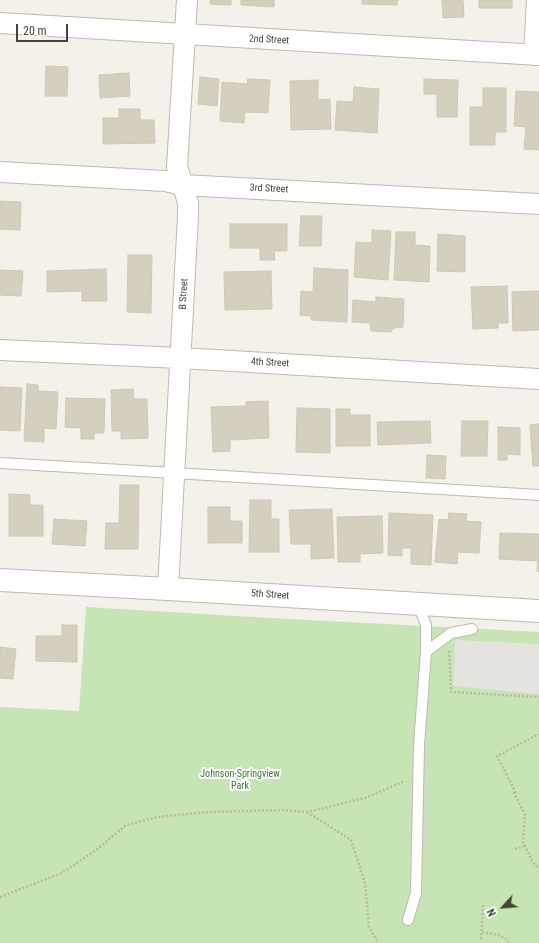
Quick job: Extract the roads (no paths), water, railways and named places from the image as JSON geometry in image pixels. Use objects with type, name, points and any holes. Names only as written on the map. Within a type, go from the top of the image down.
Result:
[{"type":"street","name":"B Street","points":[[168,589],[188,216],[188,203],[177,168],[187,0]]},
{"type":"street","points":[[537,0],[537,55]]},
{"type":"street","name":"2nd Street","points":[[0,23],[537,55]]},
{"type":"street","name":"3rd Street","points":[[0,172],[165,181],[183,185],[539,204]]},
{"type":"street","name":"4th Street","points":[[0,350],[181,358],[539,379]]},
{"type":"street","name":"5th Street","points":[[0,580],[539,611]]},
{"type":"lane","points":[[0,463],[174,472],[539,495]]},
{"type":"lane","points":[[408,920],[416,893],[419,745],[426,652],[426,625],[418,604]]},
{"type":"lane","points":[[426,652],[451,633],[472,629]]},
{"type":"park label","name":"Johnson-Springview Park","points":[[240,780]]}]
